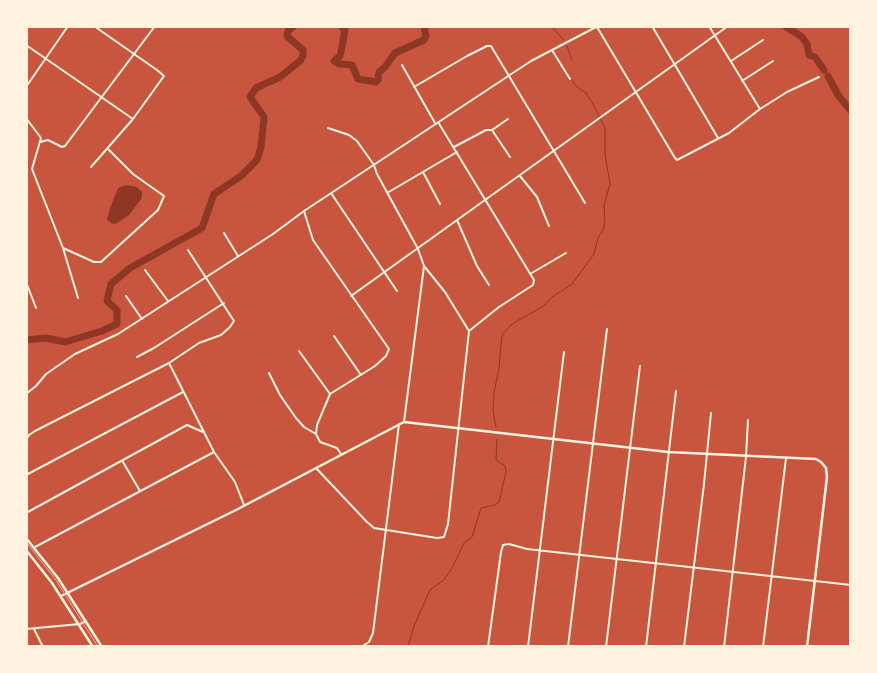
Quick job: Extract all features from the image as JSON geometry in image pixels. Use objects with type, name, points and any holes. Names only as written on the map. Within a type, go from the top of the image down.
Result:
[{"type":"street","points":[[26,87],[68,26]]},
{"type":"street","points":[[91,167],[108,149],[164,76],[94,26]]},
{"type":"street","points":[[40,142],[48,140],[62,147],[65,146],[103,98],[155,26]]},
{"type":"street","points":[[652,26],[718,138]]},
{"type":"street","points":[[709,26],[760,110]]},
{"type":"street","points":[[350,296],[728,26]]},
{"type":"street","points":[[26,394],[46,374],[75,354],[118,334],[142,319],[509,76],[552,50],[597,27],[674,158],[677,160],[729,133],[787,92],[819,77]]},
{"type":"street","points":[[731,61],[763,40]]},
{"type":"street","points":[[26,45],[132,119]]},
{"type":"street","points":[[414,87],[487,46],[491,46],[585,203]]},
{"type":"street","points":[[552,50],[570,79]]},
{"type":"street","points":[[742,81],[773,61]]},
{"type":"street","points":[[402,65],[534,280],[532,285],[499,307],[469,331]]},
{"type":"street","points":[[26,118],[39,135],[40,142],[32,169],[63,248],[78,298]]},
{"type":"street","points":[[454,148],[486,130],[492,130],[508,120]]},
{"type":"street","points":[[316,468],[370,526],[386,531],[444,537],[448,524],[469,331],[440,286],[424,266],[418,249],[377,174],[374,165],[353,137],[328,128]]},
{"type":"street","points":[[492,130],[510,157]]},
{"type":"street","points":[[63,248],[94,262],[101,262],[158,210],[164,196],[138,178],[108,149]]},
{"type":"street","points":[[387,193],[457,152]]},
{"type":"street","points":[[424,172],[440,204]]},
{"type":"street","points":[[520,176],[537,197],[549,226]]},
{"type":"street","points":[[331,193],[397,291]]},
{"type":"street","points":[[304,211],[313,240],[350,296],[389,349],[386,356],[361,375],[330,394],[317,425],[316,434],[320,442],[336,448],[341,454]]},
{"type":"street","points":[[457,220],[477,266],[489,285]]},
{"type":"street","points":[[224,233],[238,256]]},
{"type":"street","points":[[26,440],[35,431],[169,363],[199,343],[221,335],[230,327],[234,321],[188,250]]},
{"type":"street","points":[[530,274],[566,253]]},
{"type":"street","points":[[404,422],[424,266]]},
{"type":"street","points":[[145,270],[168,301]]},
{"type":"street","points":[[26,282],[36,308]]},
{"type":"street","points":[[126,296],[142,319]]},
{"type":"street","points":[[137,357],[224,303]]},
{"type":"street","points":[[568,647],[607,330]]},
{"type":"street","points":[[334,336],[361,375]]},
{"type":"street","points":[[299,351],[330,394]]},
{"type":"street","points":[[528,647],[564,352]]},
{"type":"street","points":[[169,363],[214,452],[234,482],[244,505]]},
{"type":"street","points":[[606,647],[640,366]]},
{"type":"street","points":[[269,373],[280,395],[296,418],[304,427],[316,434]]},
{"type":"street","points":[[646,647],[676,391]]},
{"type":"street","points":[[26,474],[183,392]]},
{"type":"street","points":[[684,647],[711,413]]},
{"type":"street","points":[[724,647],[746,457],[748,420]]},
{"type":"street","points":[[61,596],[244,505],[404,422],[668,452],[816,459],[826,468],[827,477],[807,647]]},
{"type":"street","points":[[361,647],[370,642],[373,633],[398,424]]},
{"type":"street","points":[[26,513],[123,462],[187,425],[204,432]]},
{"type":"street","points":[[34,547],[214,452]]},
{"type":"street","points":[[763,647],[786,458]]},
{"type":"street","points":[[123,462],[140,491]]},
{"type":"street","points":[[26,538],[68,592],[102,647]]},
{"type":"street","points":[[488,647],[501,552],[504,545],[509,544],[527,549],[851,586]]},
{"type":"street","points":[[26,550],[61,596],[93,647]]},
{"type":"street","points":[[26,630],[80,624],[86,621]]},
{"type":"street","points":[[34,629],[44,647]]},
{"type":"shaded area","points":[[126,185],[137,187],[142,192],[142,198],[129,215],[113,224],[107,220],[110,208],[118,188]]},
{"type":"waterway","points":[[26,340],[46,338],[65,342],[102,331],[117,324],[117,310],[107,301],[111,284],[130,268],[202,228],[214,194],[241,176],[257,160],[261,147],[264,117],[250,97],[256,88],[280,77],[300,61],[303,56],[303,50],[287,36],[288,31],[294,26]]},
{"type":"waterway","points":[[341,26],[345,30],[341,52],[340,56],[334,61],[339,64],[352,65],[358,79],[376,82],[379,72],[395,53],[424,40],[426,36],[424,26]]},
{"type":"waterway","points":[[540,26],[546,26]]},
{"type":"waterway","points":[[551,26],[564,40]]},
{"type":"waterway","points":[[785,26],[802,37],[807,44],[809,55],[815,57],[824,70]]},
{"type":"waterway","points":[[567,46],[572,60]]},
{"type":"waterway","points":[[828,76],[838,95],[851,111]]},
{"type":"waterway","points":[[496,427],[493,410],[494,393],[499,368],[502,335],[512,324],[542,307],[552,297],[572,284],[594,254],[605,222],[604,205],[610,184],[605,154],[605,128],[586,93],[576,86],[572,80]]},
{"type":"waterway","points":[[408,647],[414,626],[430,590],[444,580],[464,543],[472,537],[481,508],[495,505],[499,502],[506,472],[505,466],[496,460],[497,439]]},
{"type":"tram line","points":[[26,542],[56,580],[98,647]]}]
